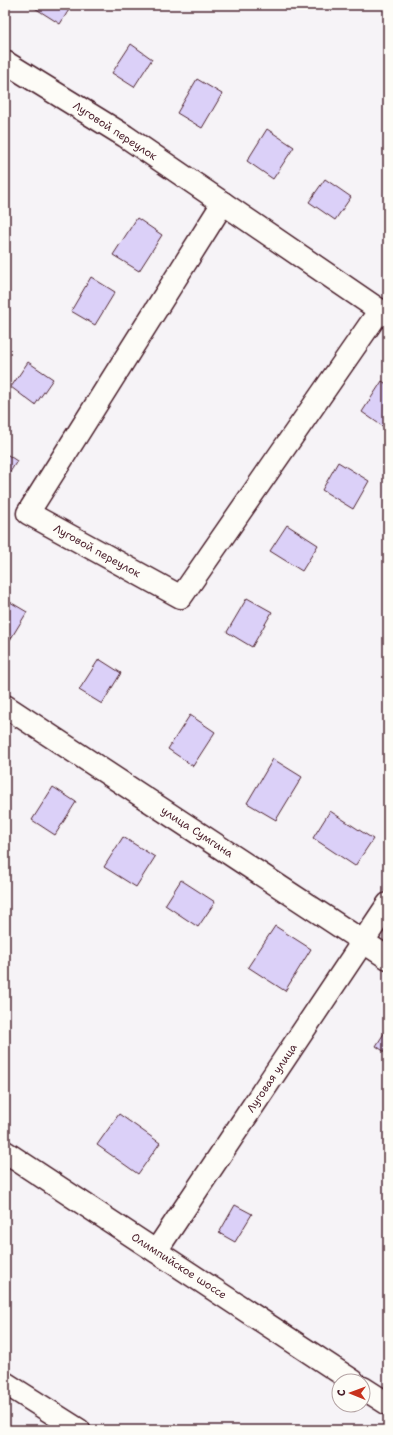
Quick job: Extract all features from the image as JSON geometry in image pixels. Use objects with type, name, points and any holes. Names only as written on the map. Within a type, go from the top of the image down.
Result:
[{"type":"street","name":"Луговой переулок","points":[[5,62],[125,136],[384,313],[182,597],[28,513],[223,203]]},
{"type":"street","name":"улица Сумгина","points":[[5,706],[388,958]]},
{"type":"street","name":"Луговая улица","points":[[156,1251],[388,904]]},
{"type":"street","name":"Олимпийское шоссе","points":[[5,1152],[341,1373]]},
{"type":"street","points":[[5,1383],[79,1430]]},
{"type":"street","points":[[371,1393],[388,1404]]},
{"type":"building","points":[[30,5],[72,5],[60,24]]},
{"type":"building","points":[[131,44],[152,59],[134,87],[112,73]]},
{"type":"building","points":[[197,79],[222,94],[202,128],[177,113]]},
{"type":"building","points":[[267,129],[294,147],[273,179],[247,161]]},
{"type":"building","points":[[325,179],[351,197],[335,220],[309,202]]},
{"type":"building","points":[[137,218],[162,235],[139,271],[113,255]]},
{"type":"building","points":[[91,277],[115,292],[95,325],[71,311]]},
{"type":"building","points":[[28,362],[53,379],[35,405],[11,387]]},
{"type":"building","points":[[382,381],[388,385],[388,430],[362,412]]},
{"type":"building","points":[[5,453],[17,461],[5,480]]},
{"type":"building","points":[[338,462],[369,481],[353,509],[322,490]]},
{"type":"building","points":[[287,525],[318,545],[302,571],[270,551]]},
{"type":"building","points":[[247,598],[272,612],[252,647],[227,632]]},
{"type":"building","points":[[5,599],[27,612],[10,640],[5,637]]},
{"type":"building","points":[[99,659],[121,673],[102,704],[79,690]]},
{"type":"building","points":[[190,715],[215,732],[193,766],[168,749]]},
{"type":"building","points":[[273,759],[302,777],[276,820],[247,803]]},
{"type":"building","points":[[53,787],[76,802],[55,835],[32,820]]},
{"type":"building","points":[[330,811],[373,839],[355,866],[313,838]]},
{"type":"building","points":[[123,837],[155,857],[136,887],[104,867]]},
{"type":"building","points":[[181,880],[215,902],[198,927],[165,905]]},
{"type":"building","points":[[275,926],[311,949],[285,991],[248,967]]},
{"type":"building","points":[[388,1027],[388,1054],[376,1046]]},
{"type":"building","points":[[119,1114],[160,1143],[138,1174],[97,1145]]},
{"type":"building","points":[[235,1205],[252,1214],[235,1242],[219,1233]]}]
